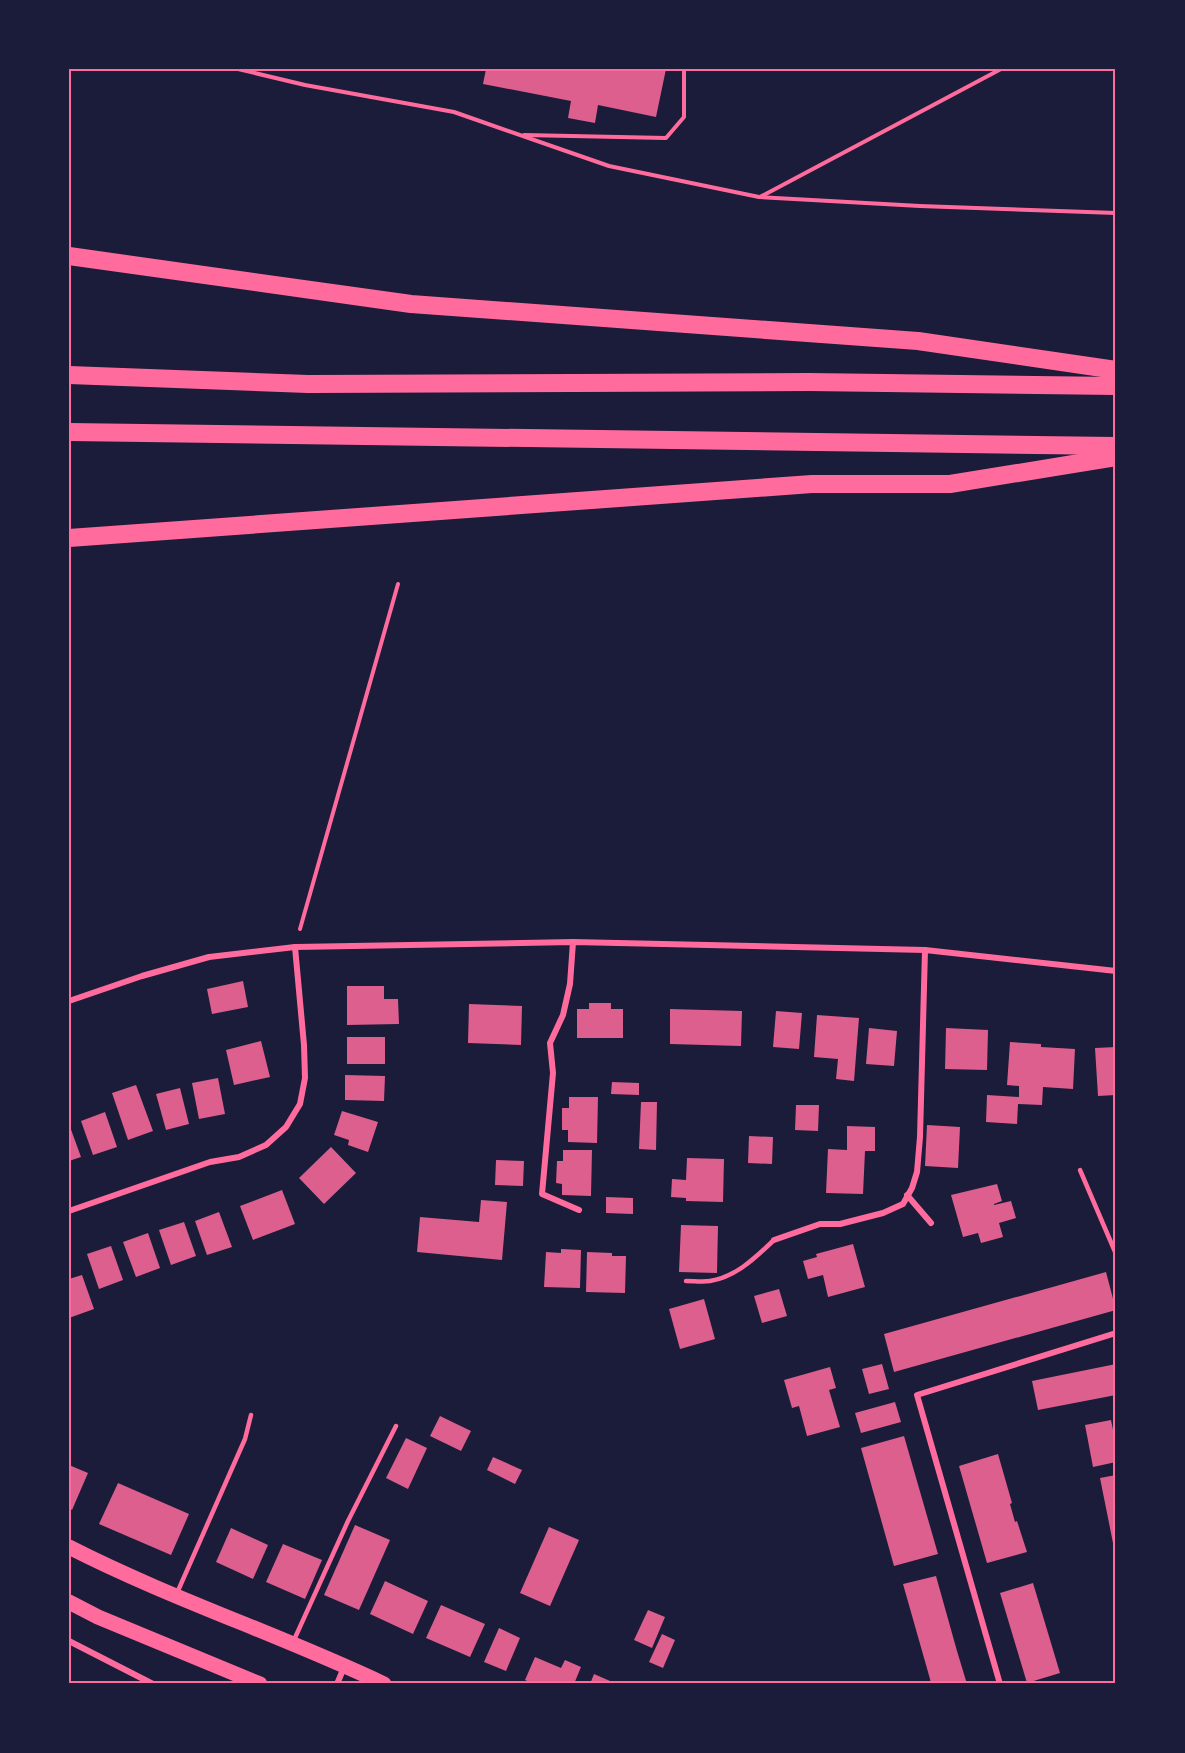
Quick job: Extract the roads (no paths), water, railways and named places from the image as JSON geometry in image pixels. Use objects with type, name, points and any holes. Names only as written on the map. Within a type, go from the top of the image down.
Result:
[{"type":"highway","points":[[69,256],[411,304],[918,341],[1116,370]]},
{"type":"highway","points":[[69,375],[308,384],[809,382],[1116,386]]},
{"type":"highway","points":[[69,432],[1116,446]]},
{"type":"highway","points":[[69,538],[812,484],[950,484],[1116,457]]},
{"type":"main road","points":[[69,1547],[119,1573],[345,1665],[384,1684]]},
{"type":"main road","points":[[69,1602],[98,1617],[260,1684]]},
{"type":"street","points":[[573,942],[570,984],[563,1015],[550,1043],[553,1073],[542,1194],[579,1210]]},
{"type":"street","points":[[69,1001],[142,976],[209,957],[295,948],[573,942],[925,950],[1116,971]]},
{"type":"street","points":[[69,1211],[210,1162],[239,1156],[266,1145],[286,1127],[300,1104],[305,1078],[295,948]]},
{"type":"street","points":[[774,1240],[820,1224],[840,1224],[883,1213],[903,1204],[912,1188],[917,1172],[920,1137],[925,950]]},
{"type":"street","points":[[907,1195],[931,1223]]},
{"type":"street","points":[[1000,1684],[916,1395],[1116,1333]]},
{"type":"street","points":[[69,1641],[153,1684]]},
{"type":"street","points":[[337,1684],[345,1665]]},
{"type":"lane","points":[[1080,1170],[1116,1254]]},
{"type":"lane","points":[[686,1281],[712,1281],[739,1270],[774,1240]]},
{"type":"lane","points":[[176,1596],[245,1439],[251,1415]]},
{"type":"lane","points":[[292,1644],[348,1521],[396,1426]]}]
